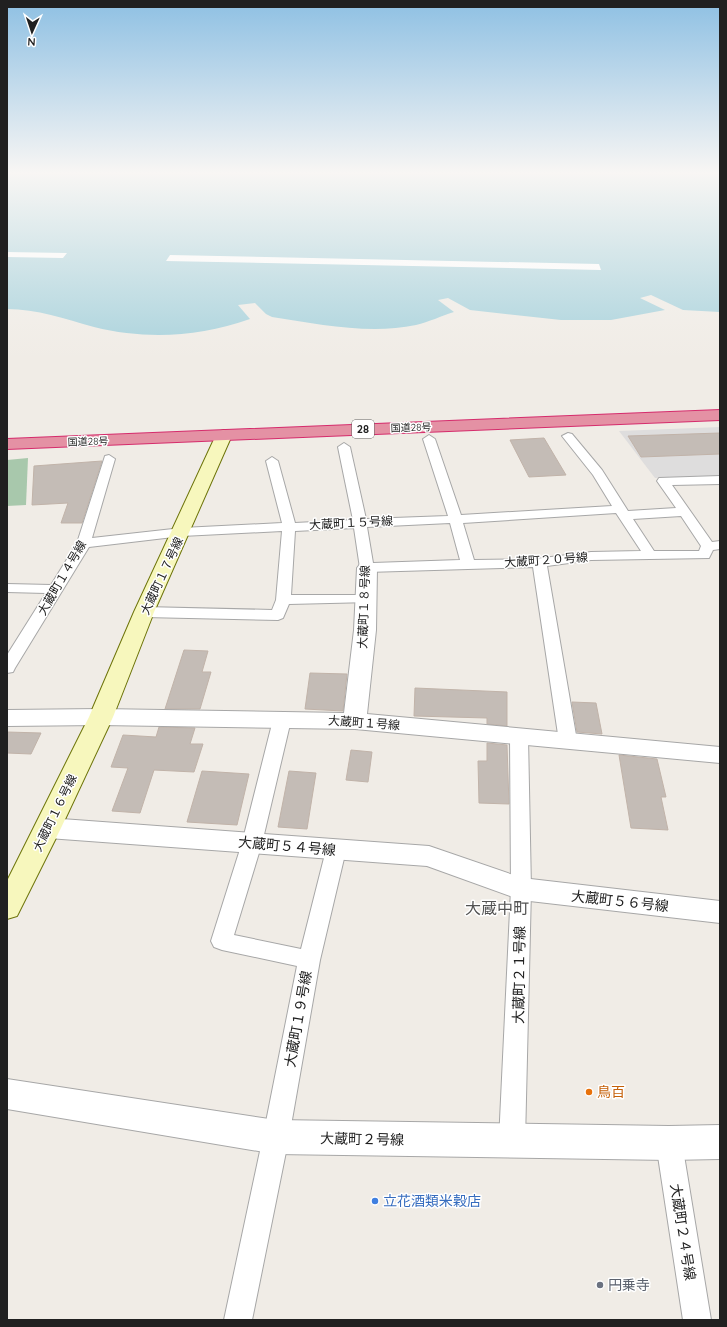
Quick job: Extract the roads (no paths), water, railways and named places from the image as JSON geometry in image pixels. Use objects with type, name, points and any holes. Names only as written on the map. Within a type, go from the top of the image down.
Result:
[{"type":"highway","name":"国道28号","points":[[7,444],[720,414]]},
{"type":"street","name":"大蔵町１７号線","points":[[101,717],[144,612],[182,532],[224,435]]},
{"type":"street","name":"大蔵町１８号線","points":[[355,721],[365,630],[366,568]]},
{"type":"street","name":"大蔵町１号線","points":[[7,718],[101,717],[355,721],[720,756]]},
{"type":"street","name":"大蔵町１６号線","points":[[7,908],[48,828],[101,717]]},
{"type":"street","name":"大蔵町５４号線","points":[[48,828],[429,856],[521,889]]},
{"type":"street","name":"大蔵町５６号線","points":[[521,889],[720,912]]},
{"type":"street","name":"大蔵町２号線","points":[[7,1094],[276,1137],[669,1143],[720,1142]]},
{"type":"lane","points":[[568,436],[598,473],[650,555]]},
{"type":"lane","points":[[429,439],[450,498],[468,564]]},
{"type":"lane","name":"大蔵町１８号線","points":[[344,447],[360,523],[366,568]]},
{"type":"lane","name":"大蔵町１４号線","points":[[7,668],[84,543],[109,459]]},
{"type":"lane","points":[[144,612],[278,615],[284,600],[289,526],[272,461]]},
{"type":"lane","points":[[714,546],[684,512],[663,481],[720,480]]},
{"type":"lane","name":"大蔵町１５号線","points":[[84,543],[182,532],[289,526],[622,512],[684,512]]},
{"type":"lane","name":"大蔵町２０号線","points":[[366,568],[539,562],[591,556],[704,555],[714,546]]},
{"type":"lane","points":[[539,562],[549,633],[558,676],[568,741]]},
{"type":"lane","points":[[7,588],[57,589]]},
{"type":"lane","points":[[284,600],[366,599]]},
{"type":"lane","name":"大蔵町１９号線","points":[[238,1320],[276,1137],[309,960],[222,941],[252,843],[282,720]]},
{"type":"lane","name":"大蔵町２１号線","points":[[512,1141],[517,1038],[521,889],[519,737]]},
{"type":"lane","points":[[309,960],[336,850]]},
{"type":"lane","name":"大蔵町２４号線","points":[[669,1143],[697,1320]]},
{"type":"water","points":[[7,236],[720,236],[720,312],[683,310],[651,295],[640,298],[665,310],[611,320],[561,320],[470,310],[448,298],[438,300],[454,312],[430,321],[398,328],[362,329],[272,317],[266,314],[255,303],[238,305],[250,319],[231,325],[192,333],[153,335],[114,331],[40,313],[18,309],[7,309]]},
{"type":"place","name":"鳥百","points":[[589,1092]]},
{"type":"place","name":"立花酒類米穀店","points":[[375,1201]]},
{"type":"place","name":"円乗寺","points":[[600,1285]]},
{"type":"district","name":"大蔵中町","points":[[497,908]]}]
